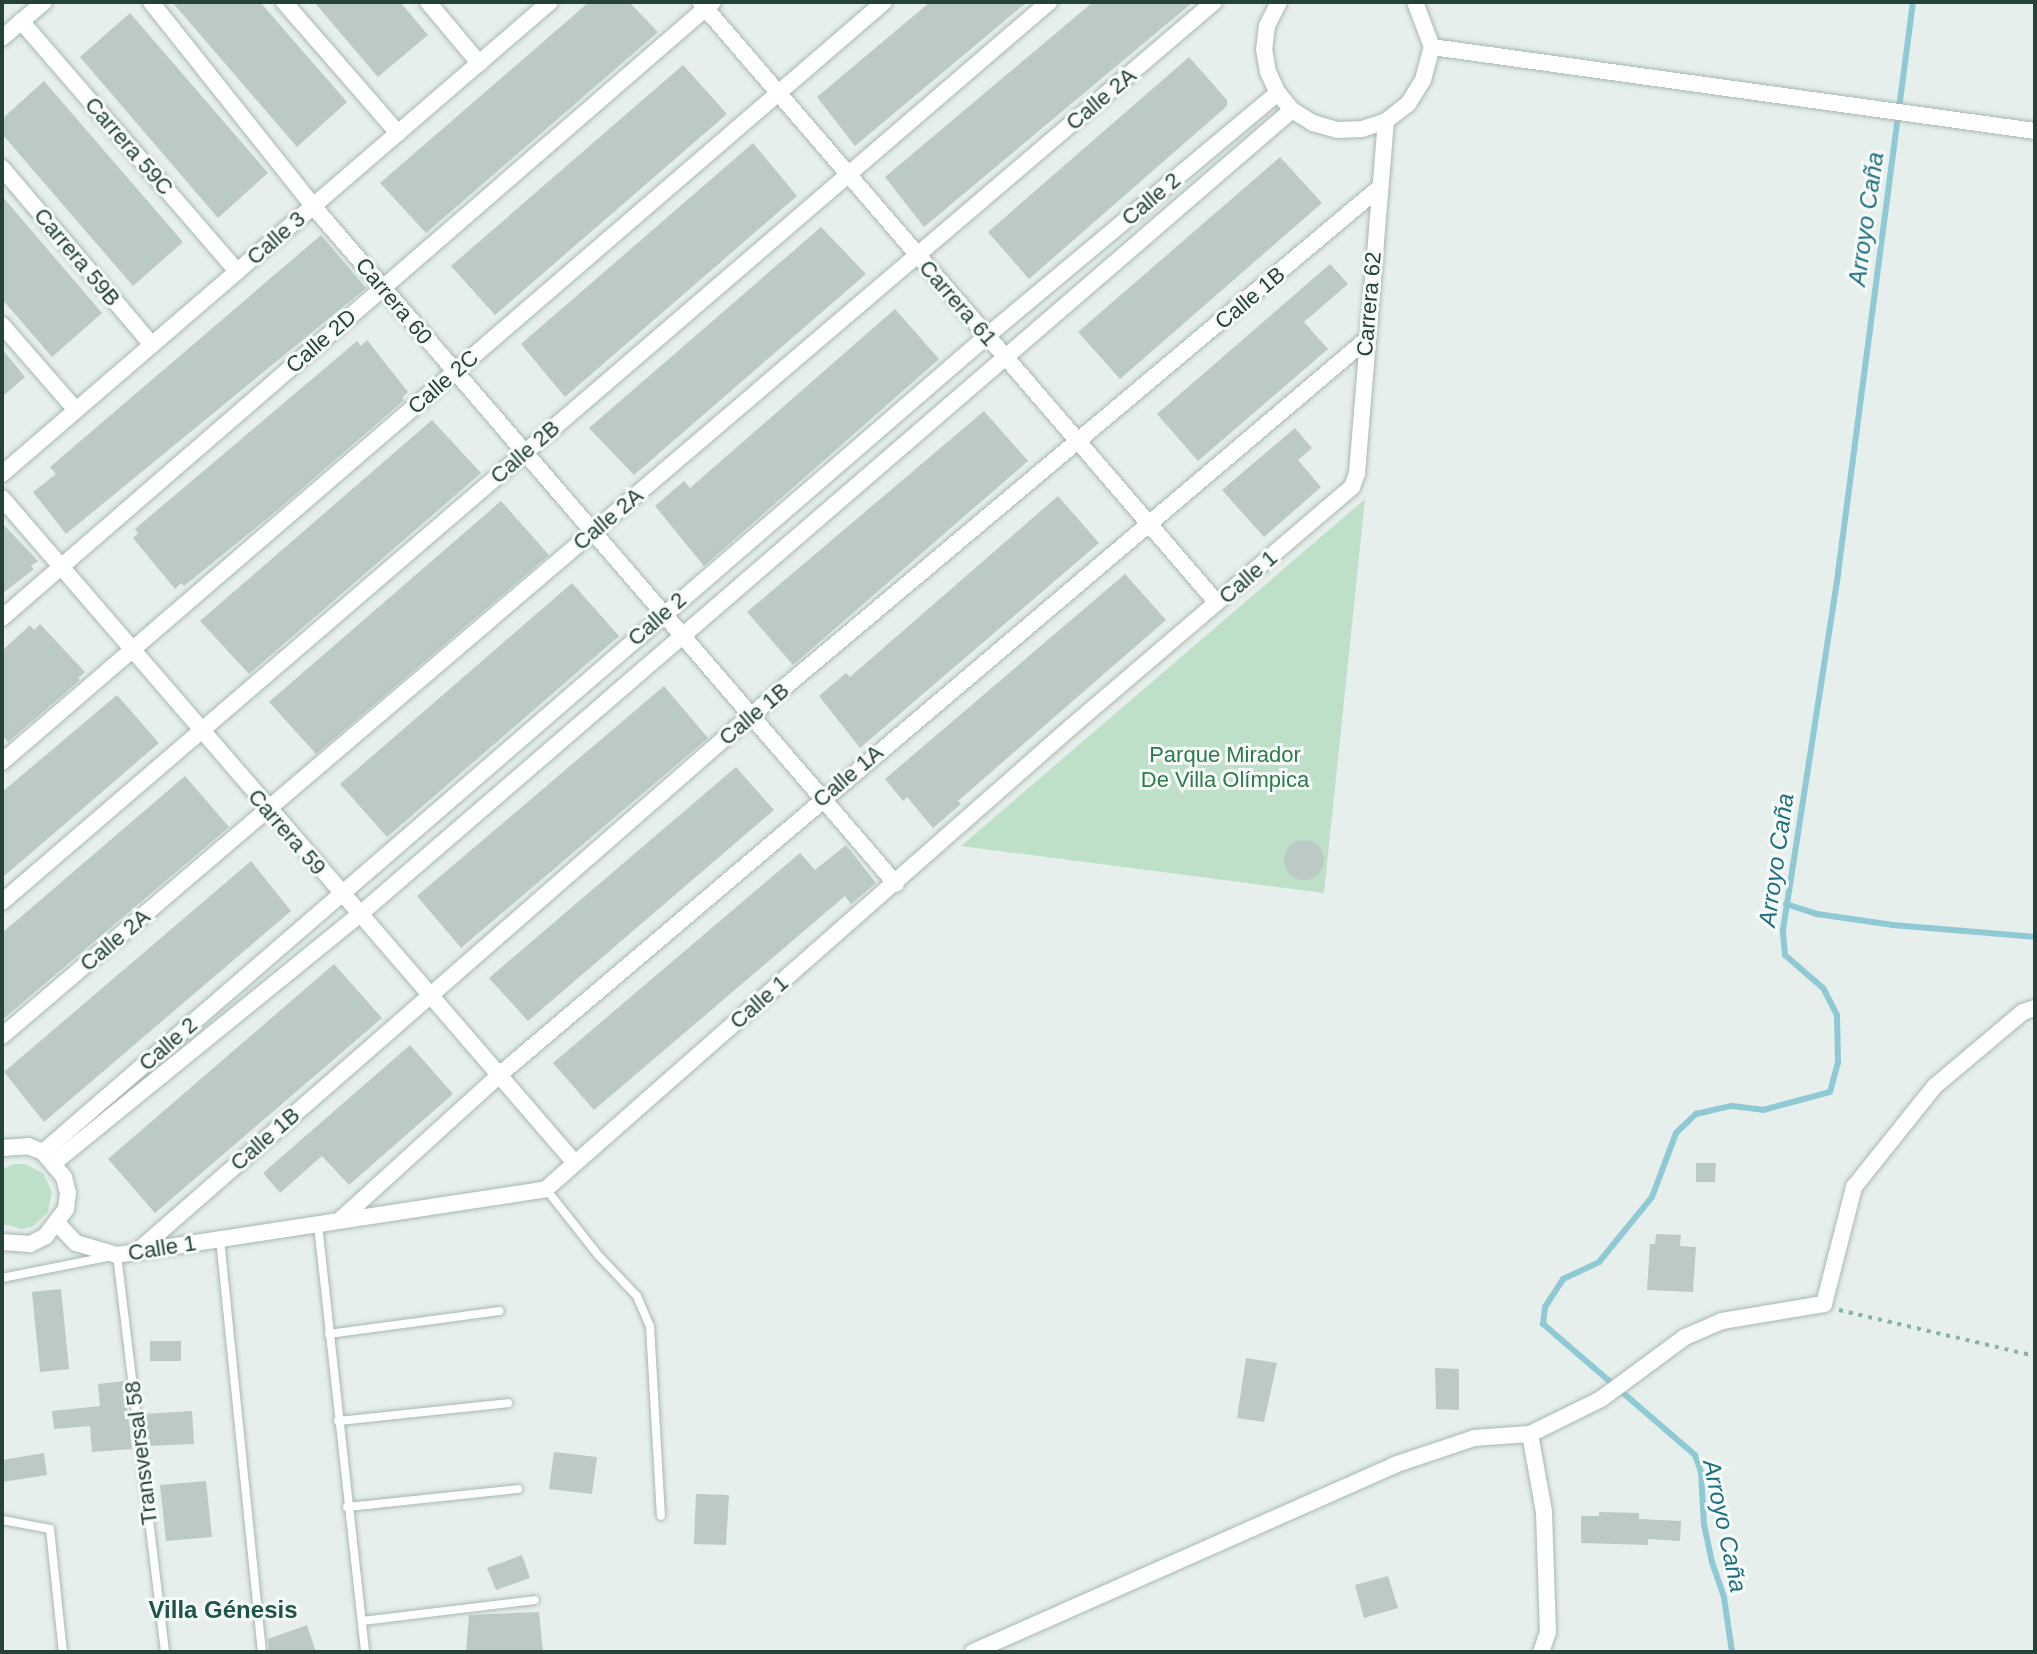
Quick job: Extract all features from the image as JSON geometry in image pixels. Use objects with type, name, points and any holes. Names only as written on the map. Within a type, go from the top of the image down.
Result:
[{"type":"street","points":[[2,38],[44,2]]},
{"type":"street","name":"Carrera 60","points":[[151,2],[313,206],[820,800],[896,884]]},
{"type":"street","points":[[284,2],[398,133]]},
{"type":"street","points":[[428,2],[479,63]]},
{"type":"street","name":"Calle 3","points":[[2,474],[550,2]]},
{"type":"street","name":"Calle 2C","points":[[2,762],[884,2]]},
{"type":"street","name":"Calle 2B","points":[[2,902],[1049,2]]},
{"type":"street","name":"Calle 2A","points":[[2,1036],[1214,2]]},
{"type":"street","points":[[1276,3],[1267,26],[1264,49],[1268,72],[1278,93],[1292,110],[1313,123],[1337,130],[1362,129],[1386,121],[1408,104],[1423,80],[1432,47],[1415,2]]},
{"type":"street","name":"Carrera 61","points":[[706,4],[778,93],[1217,603]]},
{"type":"street","name":"Calle 2D","points":[[2,618],[706,4]]},
{"type":"street","name":"Carrera 59C","points":[[21,21],[237,271]]},
{"type":"street","points":[[1432,47],[2035,131]]},
{"type":"street","name":"Calle 2","points":[[49,1157],[341,894],[662,615],[987,336],[1278,93]]},
{"type":"street","name":"Calle 2","points":[[49,1157],[359,915],[1292,110]]},
{"type":"street","name":"Carrera 62","points":[[1352,487],[1357,473],[1386,121]]},
{"type":"street","name":"Carrera 59B","points":[[2,168],[152,345]]},
{"type":"street","name":"Calle 1B","points":[[138,1251],[749,717],[1379,188]]},
{"type":"street","points":[[2,325],[76,410]]},
{"type":"street","name":"Calle 1A","points":[[339,1221],[498,1076],[1366,340]]},
{"type":"street","name":"Calle 1","points":[[58,1224],[76,1243],[117,1255],[546,1189],[1071,727],[1352,487]]},
{"type":"street","name":"Carrera 59","points":[[2,498],[575,1163]]},
{"type":"street","points":[[973,1652],[1394,1465],[1474,1438],[1530,1434],[1601,1399],[1685,1337],[1722,1321],[1824,1304],[1854,1187],[1935,1086],[2023,1012],[2035,1008]]},
{"type":"street","points":[[2,1148],[28,1146],[49,1157],[64,1177],[68,1193],[66,1209],[58,1224],[46,1236],[30,1244],[2,1242]]},
{"type":"street","points":[[1530,1434],[1544,1512],[1548,1632],[1541,1652]]},
{"type":"lane","points":[[546,1189],[599,1256],[637,1296],[650,1326],[661,1516]]},
{"type":"lane","points":[[318,1224],[365,1652]]},
{"type":"lane","points":[[220,1239],[262,1652]]},
{"type":"lane","points":[[2,1278],[117,1255]]},
{"type":"lane","name":"Transversal 58","points":[[117,1255],[165,1652]]},
{"type":"lane","points":[[329,1334],[499,1311]]},
{"type":"lane","points":[[338,1421],[508,1403]]},
{"type":"lane","points":[[347,1507],[518,1489]]},
{"type":"lane","points":[[2,1520],[50,1529],[63,1652]]},
{"type":"lane","points":[[362,1621],[535,1600]]},
{"type":"path","points":[[1824,1304],[1855,1316],[2035,1356]]},
{"type":"green space","name":"Parque Mirador De Villa Olímpica","points":[[1365,499],[1324,893],[961,846]]},
{"type":"green space","points":[[25,1164],[43,1173],[52,1192],[48,1212],[33,1226],[22,1229],[2,1224],[2,1169]]},
{"type":"building","points":[[172,2],[260,2],[347,102],[297,147]]},
{"type":"building","points":[[314,2],[400,2],[428,35],[378,77]]},
{"type":"building","points":[[589,2],[629,2],[658,32],[426,233],[380,183]]},
{"type":"building","points":[[930,2],[1027,2],[855,146],[817,97]]},
{"type":"building","points":[[1093,2],[1193,2],[924,227],[885,177]]},
{"type":"building","points":[[130,13],[268,173],[218,218],[80,57]]},
{"type":"building","points":[[1189,57],[1227,100],[1227,106],[1029,279],[988,232]]},
{"type":"building","points":[[683,65],[727,114],[495,315],[451,266]]},
{"type":"building","points":[[44,81],[183,242],[133,286],[2,134],[2,119]]},
{"type":"building","points":[[753,143],[797,196],[565,397],[521,344]]},
{"type":"building","points":[[1280,157],[1322,203],[1120,379],[1078,332]]},
{"type":"building","points":[[2,196],[102,313],[52,357],[2,299]]},
{"type":"building","points":[[821,227],[866,274],[634,475],[589,428]]},
{"type":"building","points":[[321,235],[366,288],[66,534],[33,492],[56,474],[50,467]]},
{"type":"building","points":[[1330,264],[1348,284],[1304,322],[1328,349],[1198,461],[1157,414]]},
{"type":"building","points":[[895,309],[939,359],[704,566],[655,506],[684,481],[690,488]]},
{"type":"building","points":[[367,340],[408,392],[402,398],[404,400],[275,512],[184,586],[181,583],[175,589],[133,538],[138,533],[135,529],[357,341],[361,346]]},
{"type":"building","points":[[2,349],[25,377],[2,397]]},
{"type":"building","points":[[984,411],[1028,461],[793,665],[747,612]]},
{"type":"building","points":[[432,420],[481,473],[249,674],[200,621]]},
{"type":"building","points":[[1295,428],[1312,448],[1298,460],[1321,487],[1264,537],[1222,490]]},
{"type":"building","points":[[1058,496],[1099,543],[860,748],[819,696],[846,673],[850,677]]},
{"type":"building","points":[[501,501],[549,555],[316,754],[269,702]]},
{"type":"building","points":[[2,523],[38,561],[31,566],[34,569],[2,594]]},
{"type":"building","points":[[1125,574],[1166,620],[958,801],[961,804],[933,828],[907,797],[903,801],[885,779]]},
{"type":"building","points":[[572,583],[619,636],[387,837],[340,784]]},
{"type":"building","points":[[40,624],[85,672],[78,678],[80,680],[8,742],[2,735],[2,651],[30,625],[34,630]]},
{"type":"building","points":[[664,686],[708,738],[461,948],[417,896]]},
{"type":"building","points":[[117,695],[159,743],[2,878],[2,792]]},
{"type":"building","points":[[736,767],[774,810],[528,1021],[489,978]]},
{"type":"building","points":[[185,776],[229,827],[2,1020],[2,933]]},
{"type":"building","points":[[1304,840],[1318,846],[1324,860],[1318,874],[1304,880],[1290,874],[1284,860],[1290,846]]},
{"type":"building","points":[[846,845],[876,883],[851,904],[845,896],[594,1110],[553,1063],[800,853],[815,870]]},
{"type":"building","points":[[251,861],[291,911],[44,1122],[4,1072]]},
{"type":"building","points":[[334,964],[382,1018],[155,1213],[108,1159]]},
{"type":"building","points":[[410,1045],[453,1094],[349,1185],[322,1156],[280,1193],[263,1173]]},
{"type":"building","points":[[1696,1163],[1716,1163],[1715,1182],[1696,1182]]},
{"type":"building","points":[[1656,1234],[1681,1235],[1680,1246],[1696,1247],[1693,1292],[1647,1290],[1650,1244],[1655,1244]]},
{"type":"building","points":[[61,1289],[69,1369],[40,1372],[32,1292]]},
{"type":"building","points":[[150,1341],[181,1341],[181,1361],[150,1361]]},
{"type":"building","points":[[1246,1358],[1277,1363],[1264,1422],[1237,1418]]},
{"type":"building","points":[[1435,1368],[1459,1369],[1459,1410],[1436,1409]]},
{"type":"building","points":[[124,1381],[132,1449],[92,1452],[90,1426],[54,1429],[52,1411],[100,1406],[98,1384]]},
{"type":"building","points":[[192,1411],[194,1444],[147,1446],[143,1414]]},
{"type":"building","points":[[554,1452],[597,1457],[592,1494],[549,1489]]},
{"type":"building","points":[[44,1453],[47,1475],[2,1482],[2,1460]]},
{"type":"building","points":[[206,1481],[212,1537],[166,1541],[160,1485]]},
{"type":"building","points":[[696,1494],[729,1495],[726,1545],[694,1544]]},
{"type":"building","points":[[1599,1512],[1639,1513],[1639,1519],[1681,1521],[1680,1541],[1648,1539],[1648,1545],[1581,1543],[1581,1516],[1599,1516]]},
{"type":"building","points":[[522,1555],[530,1578],[496,1590],[487,1568]]},
{"type":"building","points":[[1388,1576],[1398,1608],[1364,1618],[1355,1585]]},
{"type":"building","points":[[539,1612],[543,1652],[466,1652],[469,1615]]},
{"type":"building","points":[[307,1625],[316,1652],[269,1652],[268,1639]]},
{"type":"waterway","name":"Arroyo Caña","points":[[1732,1652],[1724,1597],[1704,1525],[1701,1472],[1695,1455],[1543,1324],[1545,1307],[1563,1279],[1599,1262],[1652,1197],[1676,1133],[1696,1114],[1732,1106],[1763,1110],[1830,1092],[1838,1063],[1837,1015],[1823,988],[1785,955],[1783,930],[1838,573],[1913,2]]},
{"type":"waterway","points":[[1786,904],[1817,914],[1893,925],[2035,937]]},
{"type":"district","name":"Villa Génesis","points":[[223,1610]]}]
